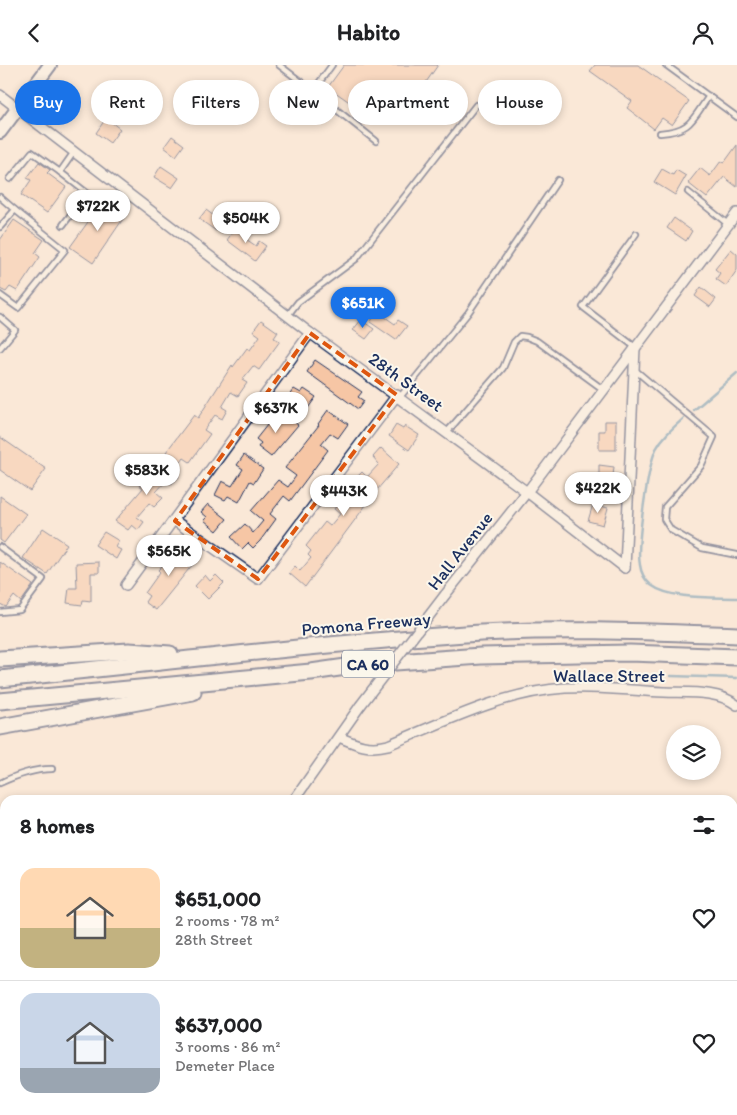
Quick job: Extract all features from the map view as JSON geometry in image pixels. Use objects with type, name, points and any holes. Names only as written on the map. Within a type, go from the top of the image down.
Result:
[{"type":"highway","name":"Pomona Freeway","points":[[0,679],[214,656],[482,633],[630,632],[737,635]]},
{"type":"highway","points":[[0,659],[129,651],[214,656]]},
{"type":"highway","name":"CA 60","points":[[0,701],[311,672],[367,664],[481,656],[630,653],[737,657]]},
{"type":"highway","points":[[0,727],[46,717],[311,672]]},
{"type":"main road","points":[[39,80],[50,65]]},
{"type":"main road","points":[[0,132],[15,112]]},
{"type":"street","name":"28th Street","points":[[0,95],[15,106]]},
{"type":"street","name":"28th Street","points":[[40,125],[310,333],[527,492],[625,568],[634,369]]},
{"type":"street","name":"Hall Avenue","points":[[298,795],[360,706],[527,492],[737,213]]},
{"type":"street","points":[[126,585],[175,521],[310,333]]},
{"type":"street","points":[[634,369],[635,347]]},
{"type":"street","points":[[175,521],[258,579],[398,396]]},
{"type":"street","name":"Wallace Street","points":[[339,737],[360,746],[375,748],[388,745],[478,708],[514,697],[564,688],[704,694],[728,698],[737,705]]},
{"type":"lane","points":[[279,65],[299,80]]},
{"type":"lane","points":[[321,80],[332,65]]},
{"type":"lane","points":[[666,65],[737,117]]},
{"type":"lane","points":[[660,133],[675,132],[688,127],[709,96]]},
{"type":"lane","points":[[288,315],[298,302],[356,259],[476,105]]},
{"type":"lane","points":[[338,111],[376,141]]},
{"type":"lane","points":[[10,179],[32,152],[87,193],[63,225]]},
{"type":"lane","points":[[60,172],[74,152]]},
{"type":"lane","points":[[398,396],[468,313],[558,180]]},
{"type":"lane","points":[[688,192],[728,225]]},
{"type":"lane","points":[[0,197],[65,251],[18,308],[0,295]]},
{"type":"lane","points":[[0,227],[15,210]]},
{"type":"lane","points":[[635,347],[583,307],[636,234]]},
{"type":"lane","points":[[0,317],[15,330],[0,348]]},
{"type":"lane","points":[[446,432],[503,368],[514,342],[520,336],[537,341],[604,390]]},
{"type":"lane","points":[[634,369],[714,437],[701,466],[665,507],[664,519],[671,530],[702,548],[737,555]]},
{"type":"lane","points":[[0,547],[43,579],[20,610],[0,612]]},
{"type":"lane","points":[[0,783],[16,775],[38,769],[52,769]]},
{"type":"highlighted area","points":[[310,333],[397,395],[258,579],[175,521]]},
{"type":"building","points":[[344,65],[438,65],[428,80],[348,80],[348,101],[338,94],[338,80],[333,80]]},
{"type":"building","points":[[595,65],[638,65],[689,101],[672,125],[662,118],[654,129],[627,108],[632,101],[590,71]]},
{"type":"building","points":[[101,125],[115,125],[120,129],[110,143],[96,133]]},
{"type":"building","points":[[172,136],[184,145],[176,156],[164,147]]},
{"type":"building","points":[[737,145],[737,187],[724,177],[707,198],[688,183],[700,168],[710,176],[721,161],[724,163]]},
{"type":"building","points":[[39,162],[50,170],[47,173],[66,187],[47,213],[21,195],[31,180],[27,178]]},
{"type":"building","points":[[161,166],[179,178],[172,188],[154,177]]},
{"type":"building","points":[[662,169],[673,175],[676,170],[686,176],[675,195],[654,182]]},
{"type":"building","points":[[103,201],[125,216],[93,263],[70,247]]},
{"type":"building","points":[[206,210],[222,222],[216,231],[199,219]]},
{"type":"building","points":[[674,218],[692,231],[686,241],[667,228]]},
{"type":"building","points":[[14,220],[44,240],[35,253],[40,257],[17,291],[10,287],[6,292],[0,289],[0,240]]},
{"type":"building","points":[[238,225],[247,232],[243,237],[256,246],[259,241],[266,246],[255,261],[227,240]]},
{"type":"building","points":[[731,249],[737,254],[737,270],[726,286],[716,279],[720,273],[715,269]]},
{"type":"building","points":[[701,287],[716,299],[710,307],[695,296]]},
{"type":"building","points":[[378,312],[395,324],[398,320],[407,326],[396,340],[370,322]]},
{"type":"building","points":[[261,320],[278,332],[274,338],[280,341],[259,370],[253,366],[242,380],[247,383],[238,396],[231,392],[222,407],[227,410],[222,419],[215,415],[204,430],[210,434],[190,462],[184,458],[181,462],[166,452],[194,415],[198,418],[232,365],[233,367],[247,348],[250,350],[260,336],[253,331]]},
{"type":"building","points":[[361,320],[374,329],[366,339],[353,330]]},
{"type":"building","points":[[315,360],[362,392],[358,397],[364,401],[358,409],[307,372]]},
{"type":"building","points":[[294,389],[301,393],[304,389],[316,397],[306,411],[287,398]]},
{"type":"building","points":[[328,410],[348,424],[338,438],[330,433],[321,444],[328,450],[290,501],[284,496],[270,514],[276,519],[260,541],[253,548],[248,543],[242,549],[231,537],[245,524],[253,533],[263,521],[251,511],[278,480],[288,487],[296,476],[285,468],[319,425]]},
{"type":"building","points":[[284,414],[298,425],[271,457],[258,447],[261,443],[256,439],[275,415],[280,419]]},
{"type":"building","points":[[605,421],[616,421],[616,450],[599,450],[599,431],[605,431]]},
{"type":"building","points":[[396,425],[403,429],[405,426],[419,435],[409,450],[389,436]]},
{"type":"building","points":[[0,437],[46,469],[30,491],[0,470]]},
{"type":"building","points":[[381,448],[399,464],[365,504],[305,587],[289,573],[295,566],[300,571],[311,558],[308,555],[311,551],[306,546],[325,522],[330,526],[340,514],[334,509],[343,497],[349,501],[361,486],[354,480],[362,472],[367,477],[379,464],[373,457]]},
{"type":"building","points":[[244,455],[263,469],[254,483],[250,481],[239,502],[228,496],[225,500],[215,495],[222,481],[232,486],[243,469],[237,465]]},
{"type":"building","points":[[162,461],[179,477],[171,484],[167,480],[156,492],[163,498],[154,507],[149,503],[137,517],[144,522],[138,530],[132,525],[128,530],[115,521],[143,488],[138,484]]},
{"type":"building","points":[[599,465],[614,467],[613,476],[599,475]]},
{"type":"building","points":[[0,496],[26,514],[4,543],[0,540]]},
{"type":"building","points":[[208,504],[227,519],[217,531],[204,520],[207,517],[201,512]]},
{"type":"building","points":[[593,504],[608,508],[603,525],[588,521]]},
{"type":"building","points":[[43,528],[67,544],[47,574],[23,558]]},
{"type":"building","points":[[104,532],[119,541],[115,547],[121,550],[116,559],[95,545]]},
{"type":"building","points":[[175,548],[180,552],[184,548],[197,559],[156,610],[145,602],[149,596],[145,593],[160,572],[158,570],[170,558],[168,556]]},
{"type":"building","points":[[0,562],[33,585],[21,602],[14,596],[6,607],[0,604]]},
{"type":"building","points":[[99,562],[99,573],[91,573],[91,601],[83,600],[82,605],[67,603],[69,588],[77,588],[76,563]]},
{"type":"building","points":[[205,575],[210,581],[216,575],[224,583],[208,599],[195,586]]},
{"type":"waterway","points":[[694,410],[737,373]]},
{"type":"waterway","points":[[684,418],[662,440],[653,458],[646,488],[641,525],[639,556],[641,571],[651,585],[669,593],[692,597],[737,598]]},
{"type":"waterway","points":[[671,676],[737,678]]}]
